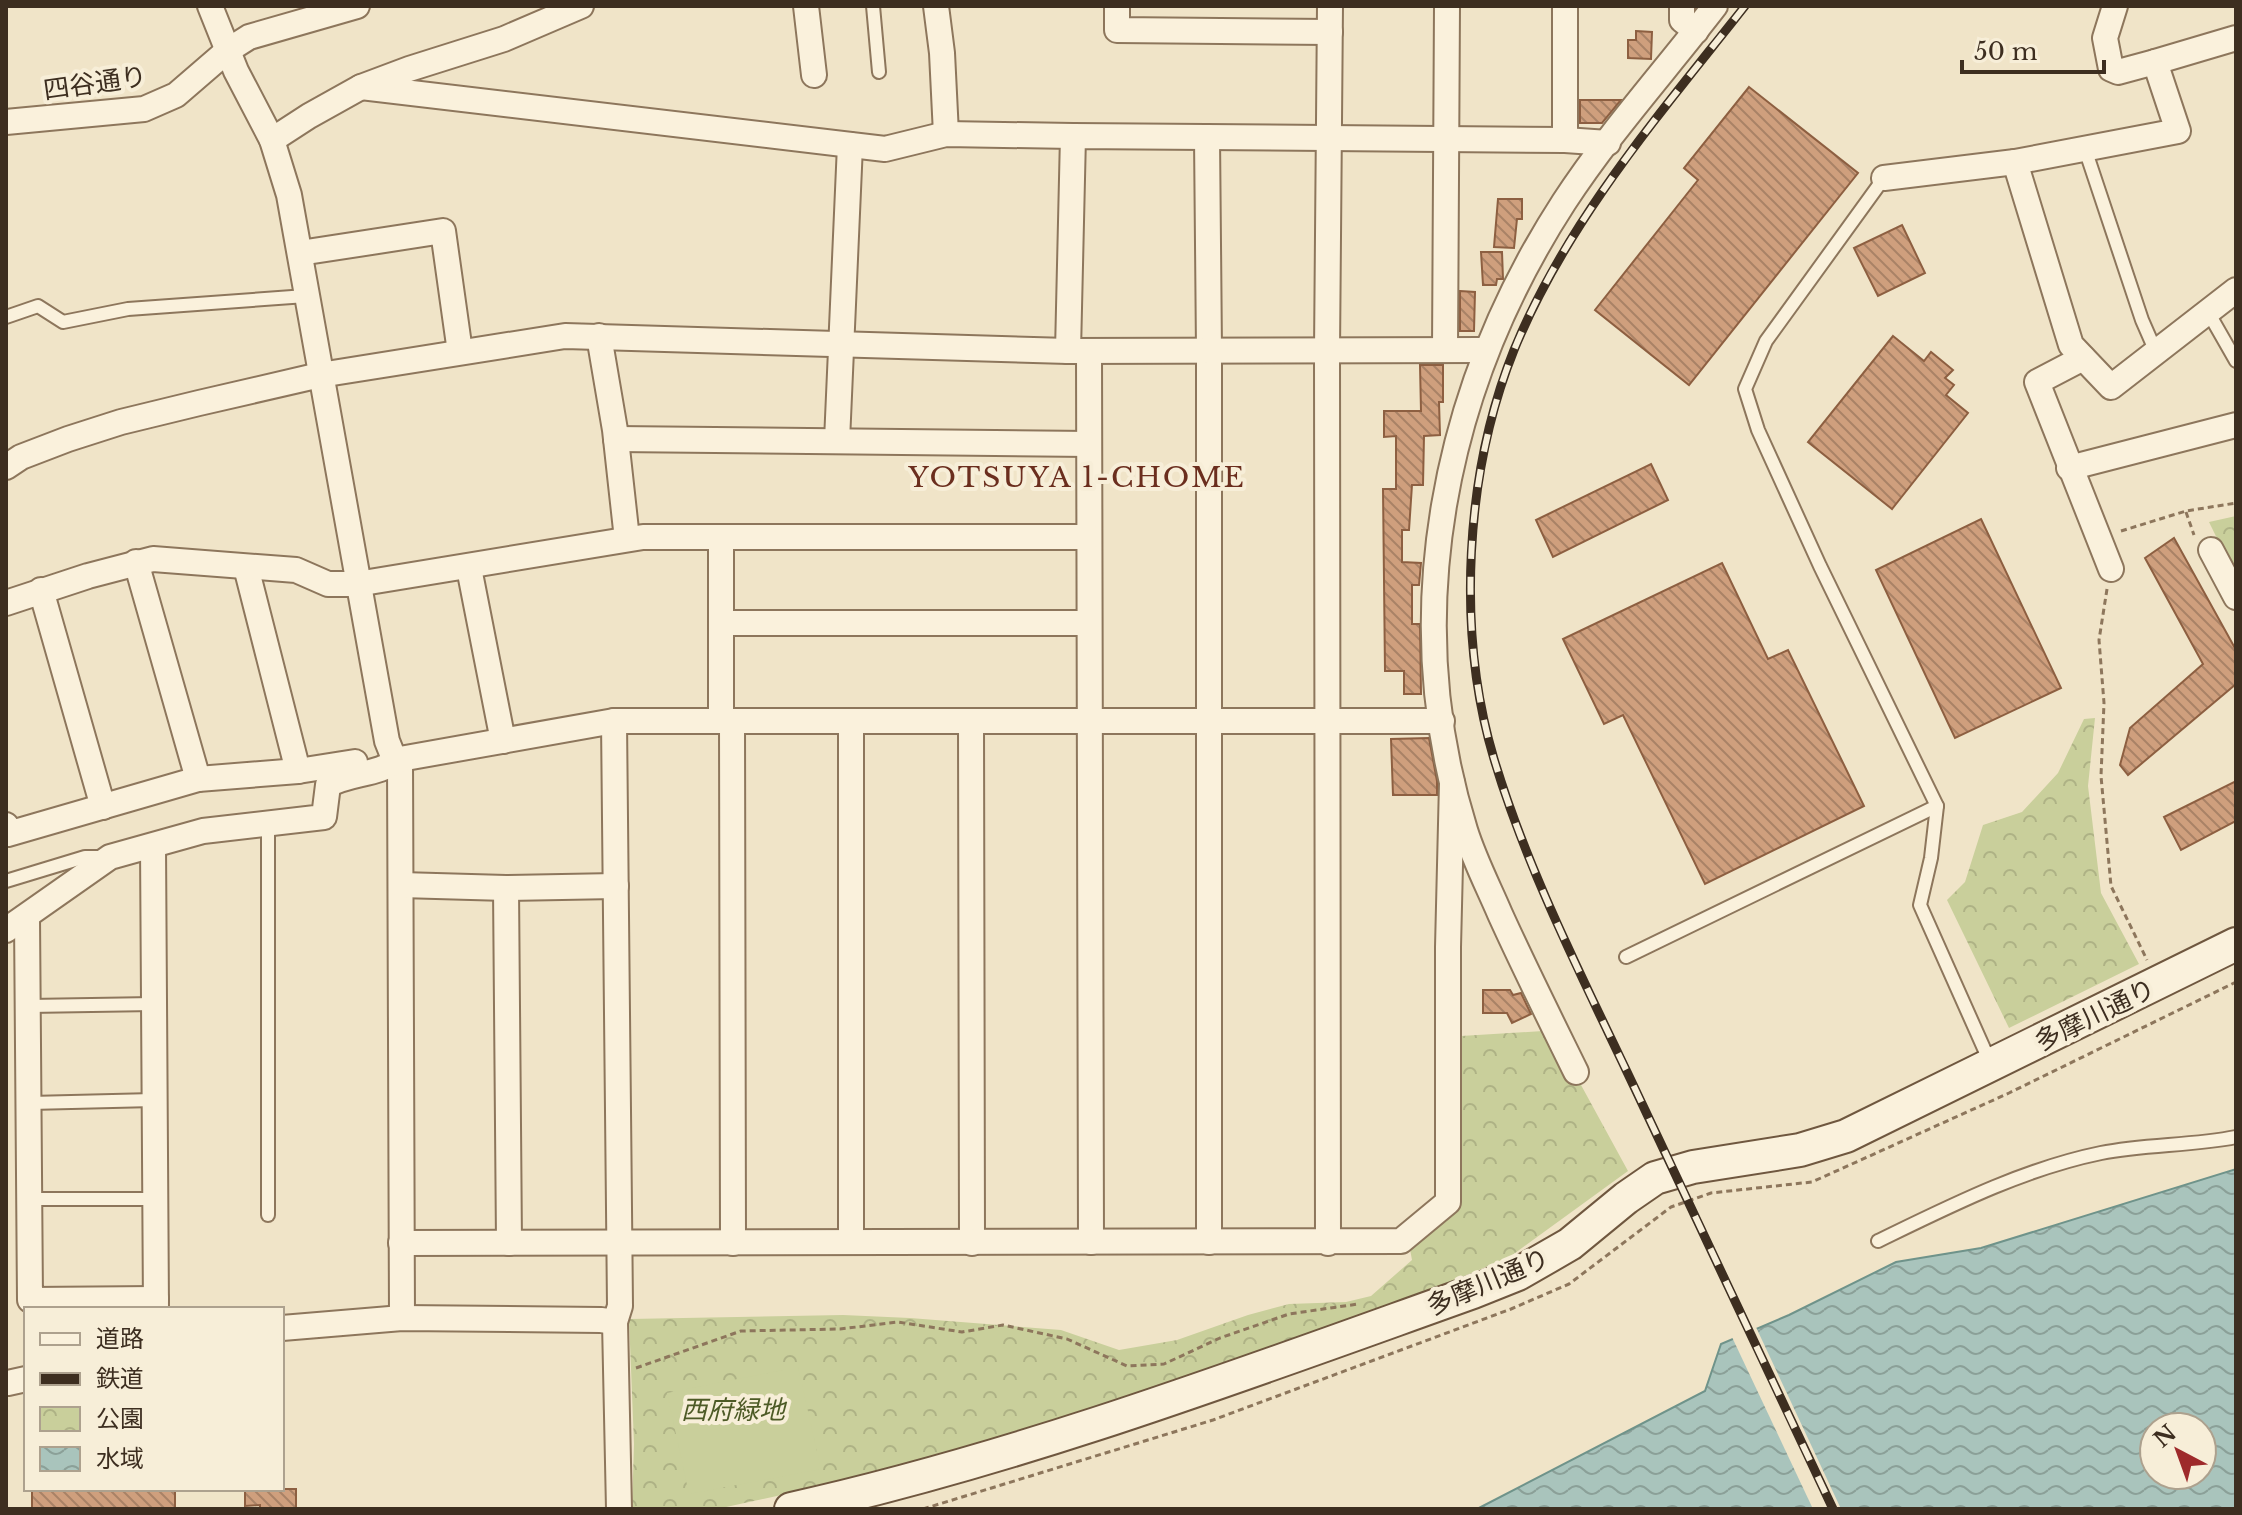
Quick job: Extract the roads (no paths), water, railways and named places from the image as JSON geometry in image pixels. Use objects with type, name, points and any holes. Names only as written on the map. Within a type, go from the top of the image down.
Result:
[{"type":"street","points":[[210,6],[227,51],[272,140],[289,195],[357,584],[387,741],[396,758],[401,885],[402,1318]]},
{"type":"street","name":"四谷通り","points":[[6,122],[144,109],[176,95],[227,51],[249,37],[357,6]]},
{"type":"street","points":[[272,140],[361,87],[504,39],[581,6]]},
{"type":"street","points":[[806,6],[814,75]]},
{"type":"street","points":[[936,6],[946,134]]},
{"type":"street","points":[[1117,6],[1117,30],[1330,32]]},
{"type":"street","points":[[1328,1243],[1327,351],[1330,6]]},
{"type":"street","points":[[1445,350],[1447,6]]},
{"type":"street","points":[[1565,6],[1565,140]]},
{"type":"street","points":[[1682,6],[1682,20],[1696,31]]},
{"type":"street","points":[[1576,1072],[1484,878],[1466,834],[1452,783],[1434,653],[1437,543],[1444,494],[1459,431],[1486,350],[1534,251],[1565,200],[1715,6]]},
{"type":"street","points":[[2115,6],[2105,38],[2111,69],[2118,72],[2236,38]]},
{"type":"street","points":[[1884,178],[2015,162],[2178,131],[2155,62]]},
{"type":"street","points":[[361,87],[885,149],[946,134],[1565,140],[1608,143]]},
{"type":"street","points":[[1073,136],[1078,351],[1089,444],[1091,1242]]},
{"type":"street","points":[[1207,137],[1209,1242]]},
{"type":"street","points":[[837,441],[850,145]]},
{"type":"street","points":[[2015,162],[2071,345],[2111,387],[2236,290]]},
{"type":"street","points":[[300,253],[443,231],[460,352]]},
{"type":"street","points":[[6,467],[44,448],[121,422],[320,375],[565,336],[1078,351],[1486,350]]},
{"type":"street","points":[[599,336],[616,439],[627,539]]},
{"type":"street","points":[[2083,358],[2037,382],[2111,569]]},
{"type":"street","points":[[2069,468],[2236,425]]},
{"type":"street","points":[[616,439],[1089,444]]},
{"type":"street","points":[[721,537],[733,1243]]},
{"type":"street","points":[[6,603],[136,562],[170,558],[296,570],[328,584],[357,584],[469,568],[627,539],[1089,537]]},
{"type":"street","points":[[2211,550],[2236,597]]},
{"type":"street","points":[[136,562],[198,779]]},
{"type":"street","points":[[246,567],[298,771]]},
{"type":"street","points":[[469,568],[503,741]]},
{"type":"street","points":[[41,590],[103,807]]},
{"type":"street","points":[[721,623],[1089,623]]},
{"type":"street","points":[[6,825],[8,834],[198,779],[298,771],[396,758],[614,721],[1442,721]]},
{"type":"street","points":[[614,721],[620,1242],[620,1306],[615,1322],[619,1509]]},
{"type":"street","points":[[851,721],[851,1242]]},
{"type":"street","points":[[971,721],[972,1243]]},
{"type":"street","points":[[153,846],[156,1304],[30,1300],[29,1006],[16,924],[110,857],[203,831],[324,817],[328,785],[384,770],[396,758]]},
{"type":"street","points":[[401,1243],[1401,1241],[1448,1202],[1448,947],[1452,783]]},
{"type":"street","points":[[401,885],[506,888],[616,886]]},
{"type":"street","points":[[506,888],[509,1243]]},
{"type":"street","name":"多摩川通り","points":[[791,1509],[908,1482],[1073,1431],[1473,1292],[1518,1274],[1570,1244],[1655,1178],[1693,1167],[1808,1148],[1846,1136],[2236,944]]},
{"type":"street","points":[[284,1328],[402,1318],[615,1322]]},
{"type":"lane","points":[[873,6],[879,72]]},
{"type":"lane","points":[[2085,149],[2142,320],[2156,352]]},
{"type":"lane","points":[[1884,178],[1766,341],[1745,389],[1758,430],[1820,566],[1937,806],[1931,858],[1920,905],[1992,1066]]},
{"type":"lane","points":[[6,317],[38,306],[63,322],[128,309],[306,296]]},
{"type":"lane","points":[[2208,312],[2236,361]]},
{"type":"lane","points":[[1626,957],[1937,806]]},
{"type":"lane","points":[[268,824],[268,1215]]},
{"type":"lane","points":[[6,881],[85,857],[110,857]]},
{"type":"lane","points":[[29,1006],[154,1004]]},
{"type":"lane","points":[[30,1103],[154,1100]]},
{"type":"lane","points":[[1878,1241],[2013,1180],[2052,1166],[2129,1148],[2198,1144],[2236,1137]]},
{"type":"lane","points":[[31,1199],[155,1199]]},
{"type":"water","points":[[2236,1169],[2236,1509],[1477,1509],[1705,1391],[1721,1344],[1789,1315],[1896,1262],[1981,1248]]},
{"type":"railway","points":[[1745,6],[1648,129],[1588,213],[1560,257],[1514,350],[1485,448],[1476,500],[1471,553],[1474,659],[1494,759],[1544,893],[1833,1509]]},
{"type":"district","name":"YOTSUYA 1-CHOME","points":[[1077,477]]},
{"type":"park label","name":"西府緑地","points":[[733,1410]]}]
